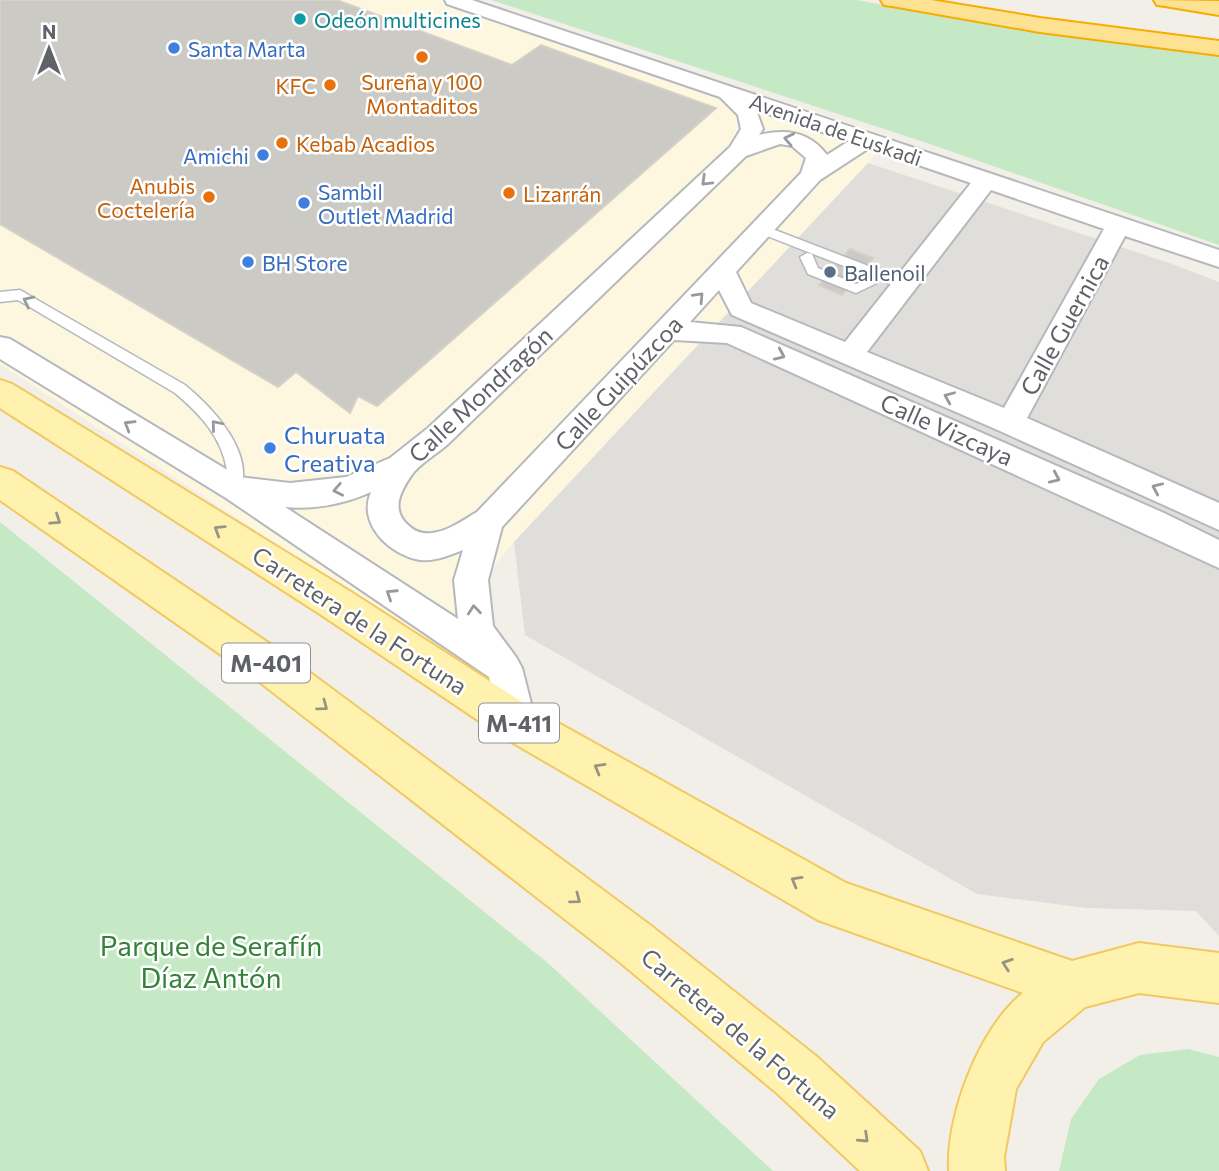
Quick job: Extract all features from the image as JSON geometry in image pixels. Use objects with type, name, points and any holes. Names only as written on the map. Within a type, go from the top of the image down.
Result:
[{"type":"highway","points":[[892,0],[1040,25],[1219,48]]},
{"type":"highway","points":[[990,0],[1219,36]]},
{"type":"highway","points":[[1165,0],[1219,8]]},
{"type":"main road","name":"Carretera de la Fortuna","points":[[0,393],[337,604],[518,723],[835,903],[1072,986]]},
{"type":"main road","name":"Carretera de la Fortuna","points":[[0,481],[271,667],[522,858],[718,1009],[797,1075],[900,1171]]},
{"type":"main road","points":[[977,1171],[976,1157],[991,1081],[1025,1024],[1072,986],[1139,968],[1219,978]]},
{"type":"street","name":"Avenida de Euskadi","points":[[454,0],[1219,259]]},
{"type":"street","name":"Calle Mondragón","points":[[0,346],[233,488],[290,495],[318,494],[350,488],[401,466],[438,436],[738,151],[751,129],[748,113],[726,91]]},
{"type":"street","points":[[738,151],[764,138],[779,136],[794,139],[811,149],[817,158],[812,175]]},
{"type":"street","name":"Calle Guipúzcoa","points":[[504,668],[476,631],[471,580],[488,521],[812,175],[866,140]]},
{"type":"street","points":[[850,355],[896,281],[986,180]]},
{"type":"street","name":"Calle Guernica","points":[[1010,423],[1118,226]]},
{"type":"street","name":"Calle Vizcaya","points":[[723,271],[741,309],[1010,423],[1219,517]]},
{"type":"street","name":"Calle Vizcaya","points":[[667,330],[731,334],[1079,488],[1219,555]]},
{"type":"street","points":[[401,466],[382,502],[384,522],[402,541],[424,548],[455,542],[488,521]]},
{"type":"street","points":[[233,488],[504,668],[518,723]]},
{"type":"lane","points":[[762,229],[896,281]]},
{"type":"lane","points":[[800,244],[813,271],[856,289],[870,283],[896,281]]},
{"type":"lane","points":[[0,297],[20,295],[180,389],[223,433],[235,472],[233,488]]},
{"type":"shaded area","points":[[0,0],[474,0],[889,136],[868,163],[514,542],[429,643],[0,364]]},
{"type":"shaded area","points":[[868,163],[1219,282],[1219,936],[1196,911],[1087,908],[977,894],[525,635],[514,542]]},
{"type":"green space","points":[[491,0],[856,0],[954,18],[1219,56],[1219,245],[927,143]]},
{"type":"green space","name":"Parque de Serafín Díaz Antón","points":[[0,522],[549,964],[773,1171],[0,1171]]},
{"type":"green space","points":[[1188,1049],[1219,1057],[1219,1171],[1059,1171],[1071,1119],[1099,1079],[1140,1055]]},
{"type":"building","name":"Sambil Outlet Madrid","points":[[0,0],[337,0],[512,65],[541,45],[716,108],[377,406],[358,396],[350,413],[296,372],[278,387],[0,224]]},
{"type":"building","points":[[850,249],[873,258],[842,295],[819,285]]},
{"type":"place","name":"Odeón multicines","points":[[300,19]]},
{"type":"place","name":"Santa Marta","points":[[174,48]]},
{"type":"place","name":"Sureña y 100 Montaditos","points":[[422,57]]},
{"type":"place","name":"KFC","points":[[330,85]]},
{"type":"place","name":"Kebab Acadios","points":[[282,143]]},
{"type":"place","name":"Amichi","points":[[263,155]]},
{"type":"place","name":"Lizarrán","points":[[509,193]]},
{"type":"place","name":"Anubis Coctelería","points":[[209,197]]},
{"type":"place","name":"Sambil Outlet Madrid","points":[[304,203]]},
{"type":"place","name":"BH Store","points":[[248,262]]},
{"type":"place","name":"Ballenoil","points":[[830,272]]},
{"type":"place","name":"Churuata Creativa","points":[[270,448]]}]
